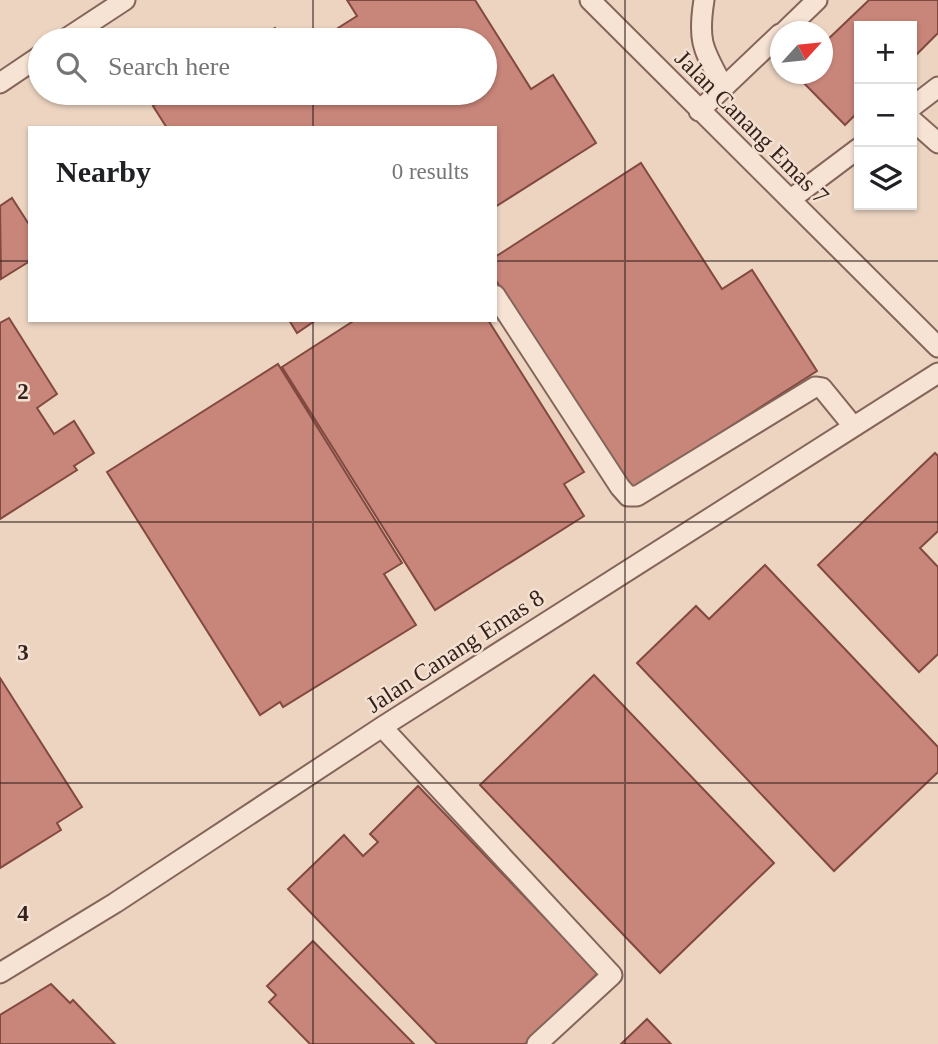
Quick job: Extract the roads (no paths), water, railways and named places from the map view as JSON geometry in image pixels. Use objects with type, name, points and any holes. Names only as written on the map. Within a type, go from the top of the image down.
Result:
[{"type":"street","points":[[82,28],[125,0]]},
{"type":"street","name":"Jalan Canang Emas 7","points":[[590,0],[938,347]]},
{"type":"street","points":[[704,0],[701,45],[724,88]]},
{"type":"street","points":[[795,21],[817,0]]},
{"type":"street","points":[[699,111],[770,44]]},
{"type":"street","points":[[0,83],[28,64]]},
{"type":"street","points":[[917,103],[938,87]]},
{"type":"street","points":[[917,124],[938,143]]},
{"type":"street","points":[[791,200],[854,152]]},
{"type":"street","points":[[497,298],[628,496],[637,496],[815,387],[822,388],[853,426]]},
{"type":"street","name":"Jalan Canang Emas 8","points":[[0,973],[115,903],[382,727],[938,373]]},
{"type":"street","points":[[382,727],[612,975],[537,1044]]}]
